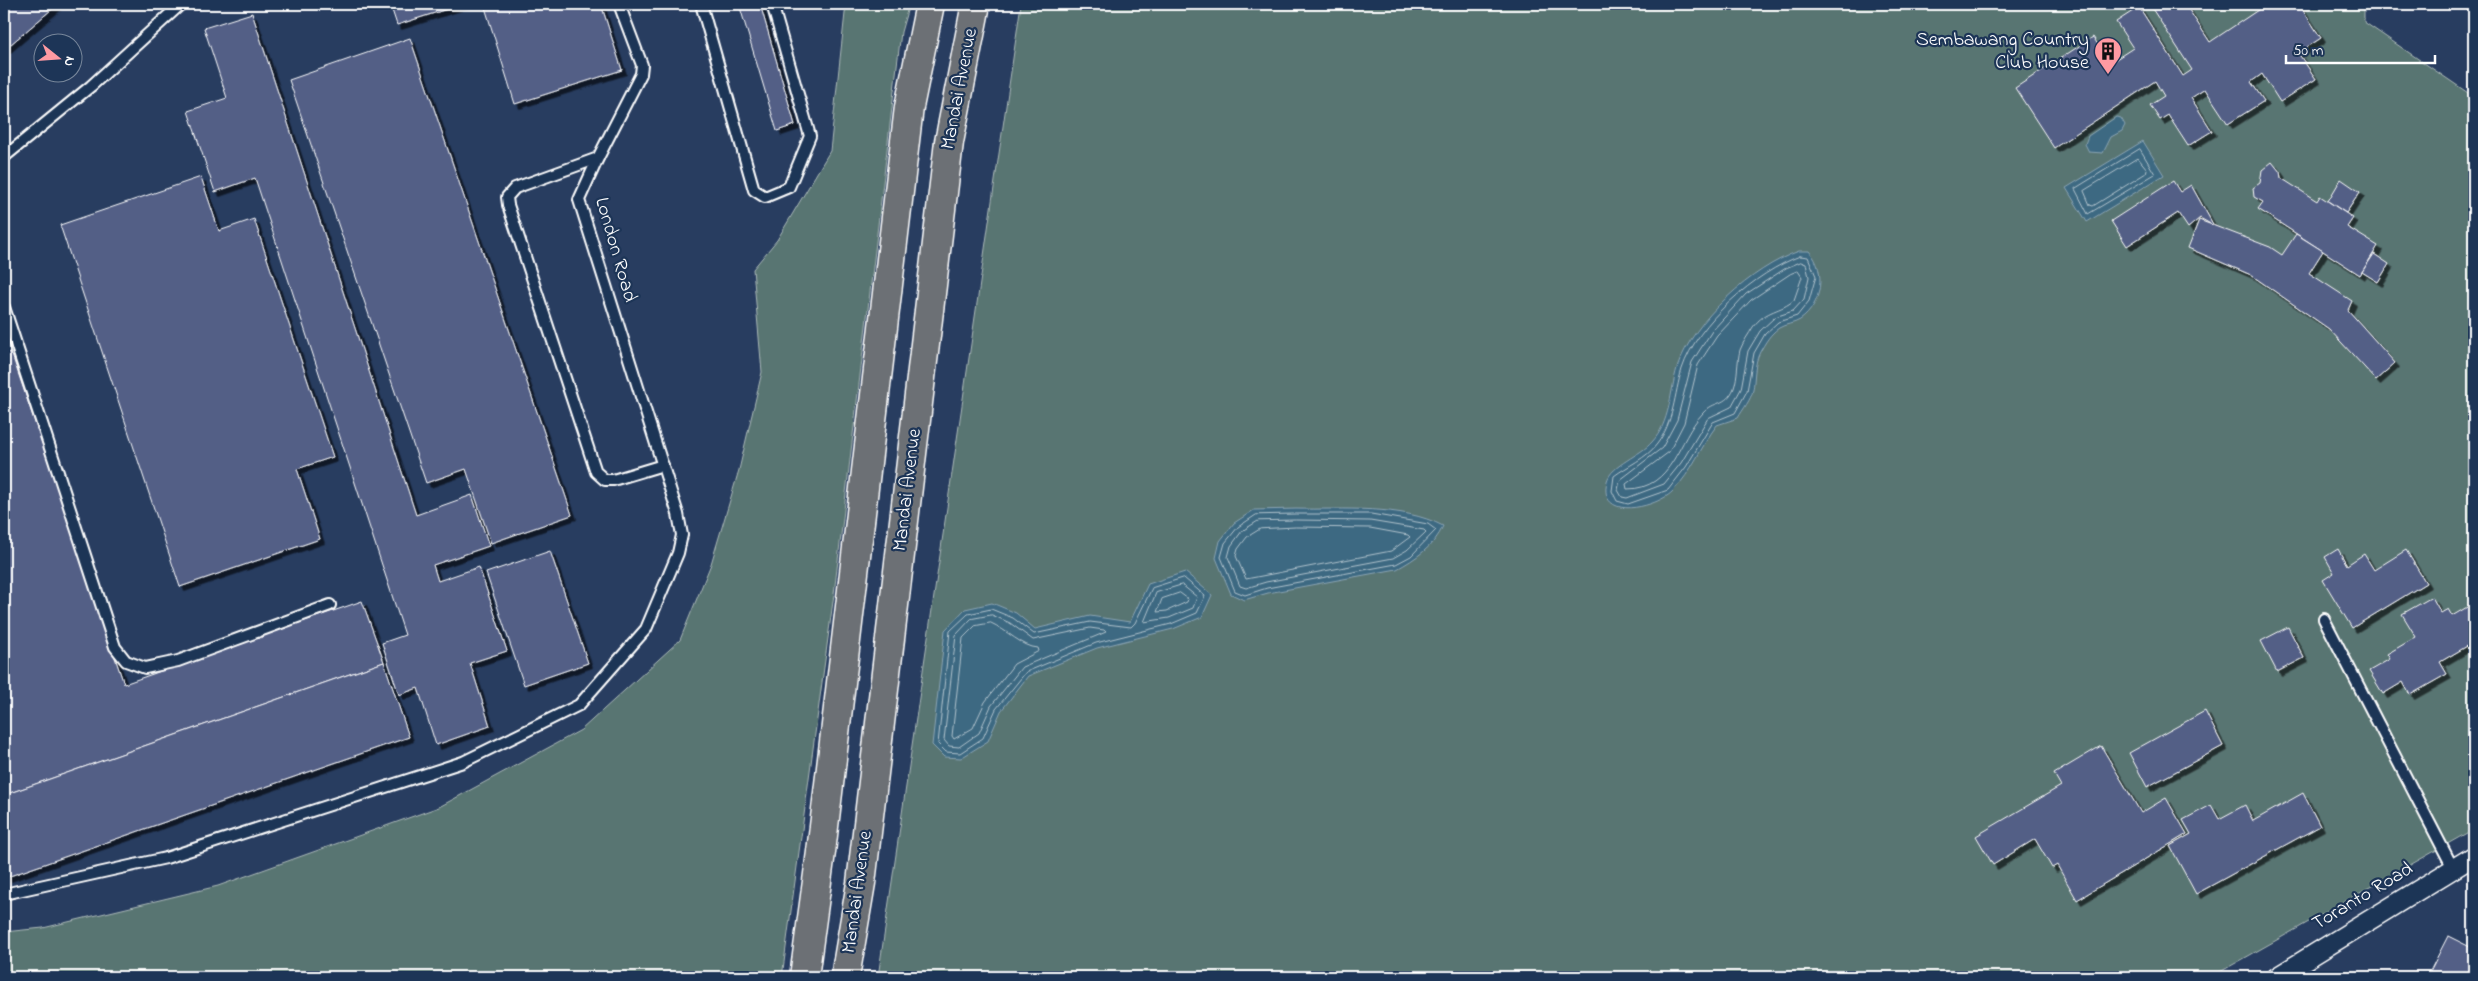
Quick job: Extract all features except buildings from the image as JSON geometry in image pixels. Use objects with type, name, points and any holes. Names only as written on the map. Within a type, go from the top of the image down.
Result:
[{"type":"main road","points":[[804,977],[821,852],[908,107],[930,4]]},
{"type":"main road","name":"Mandai Avenue","points":[[845,977],[861,883],[949,142],[976,4]]},
{"type":"street","name":"Toranto Road","points":[[2277,977],[2474,856]]},
{"type":"lane","points":[[4,156],[91,86],[181,4]]},
{"type":"lane","name":"London Road","points":[[4,894],[166,858],[463,762],[579,705],[646,628],[678,553],[682,535],[678,514],[663,465],[579,200],[641,74],[642,65],[619,4]]},
{"type":"lane","points":[[701,4],[754,190],[764,197],[789,186],[810,136],[772,4]]},
{"type":"lane","points":[[598,158],[515,188],[507,198],[508,205],[596,472],[605,480],[613,480],[663,465]]},
{"type":"lane","points":[[4,307],[115,647],[126,661],[145,668],[178,661],[330,605]]},
{"type":"lane","points":[[2324,619],[2453,868]]},
{"type":"green space","points":[[846,4],[909,4],[901,32],[834,594],[782,977],[4,977],[4,932],[43,928],[218,886],[439,807],[581,730],[680,640],[711,564],[739,470],[762,372],[753,269],[777,240],[830,151]]},
{"type":"green space","points":[[1021,4],[2364,4],[2364,22],[2474,97],[2474,829],[2211,977],[878,977]]},
{"type":"water","points":[[2116,117],[2121,118],[2125,125],[2122,131],[2111,137],[2103,153],[2089,152],[2085,144],[2088,136]]},
{"type":"water","points":[[2143,141],[2164,175],[2087,222],[2066,188]]},
{"type":"water","points":[[1799,251],[1809,251],[1815,259],[1820,278],[1817,297],[1807,314],[1798,321],[1779,328],[1766,342],[1757,361],[1752,394],[1738,418],[1717,425],[1686,476],[1665,497],[1643,506],[1631,508],[1620,507],[1611,503],[1606,494],[1607,481],[1614,470],[1647,447],[1663,426],[1677,368],[1696,332],[1711,314],[1744,282],[1763,269]]},
{"type":"water","points":[[1254,510],[1391,511],[1427,519],[1443,526],[1430,546],[1397,569],[1268,593],[1244,600],[1231,594],[1216,558],[1220,541],[1234,523]]},
{"type":"water","points":[[1185,572],[1212,595],[1202,617],[1173,629],[1097,648],[1028,676],[1001,711],[988,741],[961,758],[944,757],[932,745],[945,630],[965,609],[992,603],[1016,613],[1035,629],[1090,616],[1130,622],[1148,584]]},
{"type":"place","name":"Sembawang Country Club House","points":[[2108,75]]}]
